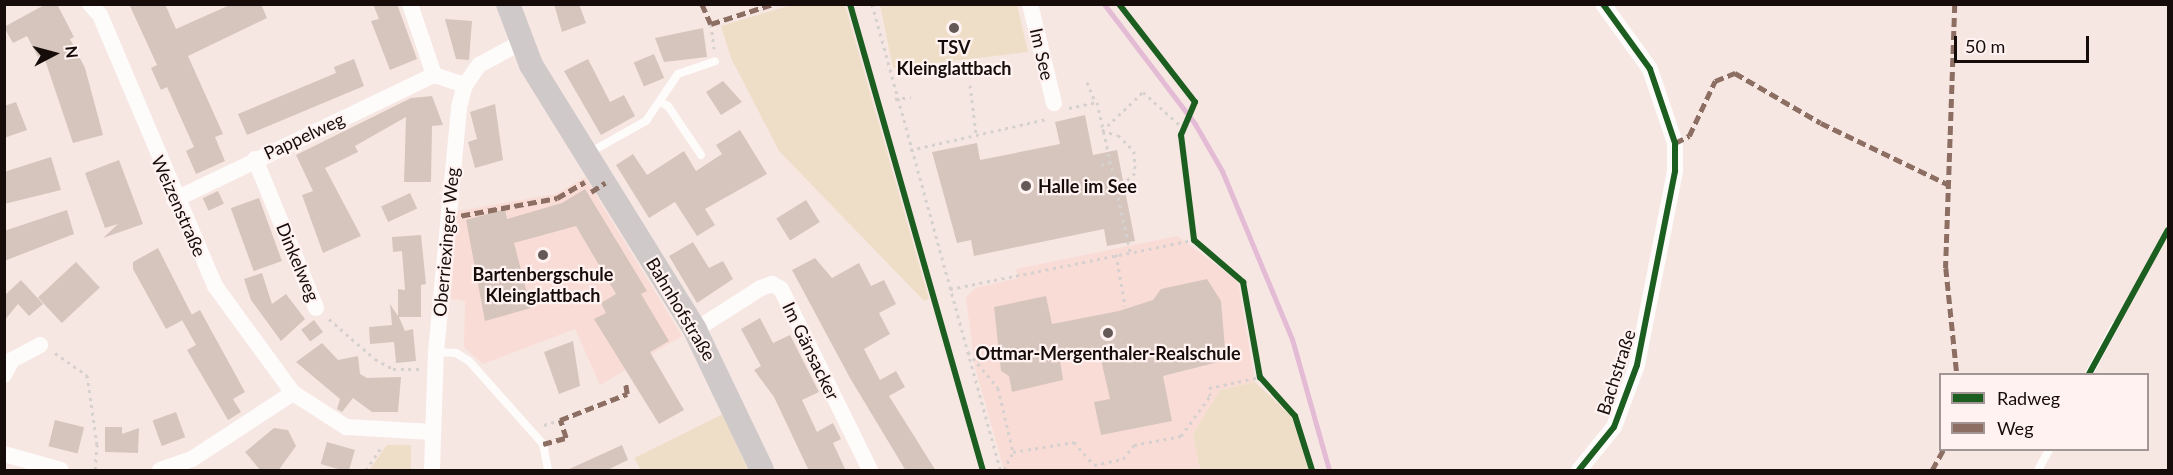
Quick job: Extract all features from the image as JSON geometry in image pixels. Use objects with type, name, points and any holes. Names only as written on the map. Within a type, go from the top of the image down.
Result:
[{"type":"main road","name":"Bahnhofstraße","points":[[508,4],[520,43],[586,155],[695,330],[762,471]]},
{"type":"street","name":"Weizenstraße","points":[[90,4],[100,15],[174,200],[215,286],[293,393],[346,427],[392,432],[433,432]]},
{"type":"street","points":[[410,4],[434,75],[465,85],[480,65],[520,43]]},
{"type":"street","name":"Im See","points":[[1030,4],[1054,107]]},
{"type":"street","name":"Bachstraße","points":[[1579,471],[1614,427],[1637,365],[1675,171],[1675,143],[1650,69],[1603,4]]},
{"type":"street","name":"Pappelweg","points":[[174,200],[255,159],[434,75]]},
{"type":"street","name":"Oberriexinger Weg","points":[[432,471],[435,361],[465,85]]},
{"type":"street","name":"Dinkelweg","points":[[255,159],[316,308]]},
{"type":"street","name":"Im Gänsacker","points":[[695,330],[761,288],[772,284],[781,289],[870,471]]},
{"type":"street","points":[[4,375],[12,360],[40,345]]},
{"type":"street","points":[[160,471],[192,459],[293,393]]},
{"type":"street","points":[[4,454],[61,471]]},
{"type":"lane","points":[[586,155],[646,121],[678,74],[715,61]]},
{"type":"lane","points":[[660,102],[701,155]]},
{"type":"lane","points":[[2090,373],[2115,325]]},
{"type":"lane","points":[[435,361],[456,353],[469,362],[543,444],[548,471]]},
{"type":"lane","points":[[2038,471],[2048,451]]},
{"type":"path","points":[[872,4],[894,99],[1002,471]]},
{"type":"path","points":[[711,24],[714,51]]},
{"type":"path","points":[[1087,82],[1095,102],[1130,251]]},
{"type":"path","points":[[970,85],[976,135]]},
{"type":"path","points":[[1102,131],[1143,92],[1183,128]]},
{"type":"path","points":[[894,99],[911,97]]},
{"type":"path","points":[[910,150],[1051,118],[1049,112],[1054,107],[1095,102]]},
{"type":"path","points":[[1102,131],[1118,135],[1134,151],[1135,173],[1116,190]]},
{"type":"path","points":[[1101,165],[1110,163]]},
{"type":"path","points":[[950,289],[1130,251],[1194,240]]},
{"type":"path","points":[[1116,254],[1125,306]]},
{"type":"path","points":[[40,345],[87,375],[97,444],[95,471]]},
{"type":"path","points":[[968,352],[998,388],[1013,452],[1002,471]]},
{"type":"path","points":[[1013,452],[1074,442],[1094,465],[1123,459],[1134,445],[1181,436],[1210,396],[1209,388],[1260,376]]},
{"type":"path","points":[[550,423],[560,420]]},
{"type":"path","points":[[366,471],[392,432]]},
{"type":"shaded area","points":[[791,5],[845,5],[929,299],[924,301],[779,151],[731,58],[721,26]]},
{"type":"shaded area","name":"TSV Kleinglattbach","points":[[880,5],[1017,5],[1028,52],[893,68]]},
{"type":"shaded area","name":"Bartenbergschule Kleinglattbach","points":[[585,177],[682,336],[600,385],[575,329],[483,364],[464,347],[465,301],[451,299],[457,211],[556,194]]},
{"type":"shaded area","name":"Ottmar-Mergenthaler-Realschule","points":[[1177,236],[1238,281],[1255,382],[1220,390],[1193,434],[1200,470],[1004,470],[975,367],[966,298],[975,288],[1018,278],[1016,269]]},
{"type":"shaded area","points":[[1255,382],[1291,416],[1309,470],[1200,470],[1193,434],[1220,390]]},
{"type":"shaded area","points":[[723,414],[748,470],[641,470],[634,458]]},
{"type":"shaded area","points":[[387,445],[411,445],[411,470],[369,470]]},
{"type":"building","points":[[46,4],[57,4],[74,37],[70,39],[85,68],[103,135],[73,143],[43,54],[38,57],[27,36],[13,43],[4,27]]},
{"type":"building","points":[[129,4],[165,4],[176,29],[232,4],[261,4],[267,18],[188,56],[223,134],[215,137],[225,161],[196,174],[186,151],[194,147],[167,87],[161,90],[151,68],[157,65]]},
{"type":"building","points":[[373,4],[397,4],[417,59],[390,70],[371,21],[379,19]]},
{"type":"building","points":[[554,4],[579,4],[586,23],[562,32]]},
{"type":"building","points":[[445,19],[472,21],[469,60],[456,59]]},
{"type":"building","points":[[703,28],[707,57],[664,62],[655,38]]},
{"type":"building","points":[[654,54],[664,78],[644,87],[634,63]]},
{"type":"building","points":[[354,59],[364,86],[247,135],[238,114],[336,73],[334,67]]},
{"type":"building","points":[[588,59],[610,102],[624,95],[635,116],[601,135],[564,71]]},
{"type":"building","points":[[723,81],[742,102],[721,115],[706,92]]},
{"type":"building","points":[[432,96],[443,125],[432,126],[431,182],[404,182],[406,117],[355,146],[358,152],[325,168],[361,236],[323,253],[302,195],[313,191],[296,155],[411,98]]},
{"type":"building","points":[[16,102],[27,130],[4,138],[4,106]]},
{"type":"building","points":[[495,104],[503,160],[475,168],[468,142],[477,139],[470,112]]},
{"type":"building","name":"Halle im See","points":[[1085,115],[1093,155],[1117,150],[1135,241],[1107,246],[1104,229],[974,256],[971,240],[957,243],[932,152],[977,143],[980,160],[1060,144],[1055,122]]},
{"type":"building","points":[[740,130],[767,174],[705,209],[715,225],[697,236],[675,202],[649,218],[616,165],[633,154],[647,175],[684,151],[696,171],[722,154],[716,145]]},
{"type":"building","points":[[51,157],[61,190],[4,204],[4,172]]},
{"type":"building","points":[[119,160],[143,224],[103,238],[118,224],[105,228],[85,173]]},
{"type":"building","points":[[585,189],[647,291],[641,294],[669,341],[650,352],[684,410],[659,424],[594,319],[606,313],[601,303],[616,294],[576,226],[514,243],[531,308],[485,321],[466,220],[505,209],[507,219],[562,203]]},
{"type":"building","points":[[218,191],[224,204],[209,211],[203,198]]},
{"type":"building","points":[[410,193],[417,208],[388,222],[381,207]]},
{"type":"building","points":[[259,198],[282,261],[254,271],[231,208]]},
{"type":"building","points":[[806,200],[820,222],[790,241],[776,219]]},
{"type":"building","points":[[67,210],[74,234],[4,261],[4,231]]},
{"type":"building","points":[[421,235],[426,284],[421,285],[421,317],[399,317],[405,331],[413,329],[416,361],[396,363],[394,342],[370,344],[369,327],[392,325],[390,304],[398,316],[398,289],[405,290],[402,251],[393,252],[392,237]]},
{"type":"building","points":[[693,242],[709,268],[723,261],[733,279],[697,303],[669,256]]},
{"type":"building","points":[[158,248],[192,315],[166,329],[133,269],[133,262]]},
{"type":"building","points":[[815,258],[832,278],[859,263],[871,286],[884,280],[896,304],[879,313],[890,334],[864,349],[880,380],[896,371],[905,387],[889,396],[936,471],[906,471],[850,378],[792,270]]},
{"type":"building","points":[[76,262],[100,288],[62,323],[38,297]]},
{"type":"building","points":[[262,273],[272,304],[286,294],[305,319],[281,341],[251,300],[244,279]]},
{"type":"building","points":[[1207,279],[1221,301],[1226,360],[1163,376],[1172,421],[1101,435],[1094,402],[1110,399],[1099,351],[1060,360],[1063,380],[1012,392],[1009,376],[1001,371],[994,307],[1046,296],[1052,324],[1119,311],[1153,300],[1161,289]]},
{"type":"building","points":[[21,280],[43,304],[29,316],[18,304],[4,321],[4,296]]},
{"type":"building","points":[[200,310],[245,392],[233,399],[241,412],[228,420],[187,350],[196,345],[182,320]]},
{"type":"building","points":[[760,318],[773,343],[790,335],[819,392],[802,400],[817,432],[833,423],[841,439],[833,443],[846,471],[809,471],[774,397],[754,370],[761,366],[741,329]]},
{"type":"building","points":[[314,320],[323,332],[310,342],[301,330]]},
{"type":"building","points":[[573,341],[580,386],[559,394],[544,352]]},
{"type":"building","points":[[322,343],[338,360],[358,356],[360,374],[367,378],[401,377],[398,412],[372,412],[353,398],[342,412],[337,409],[340,399],[296,362]]},
{"type":"building","points":[[176,412],[185,437],[162,446],[153,421]]},
{"type":"building","points":[[55,420],[84,427],[78,453],[48,446]]},
{"type":"building","points":[[105,427],[122,427],[122,434],[139,428],[138,453],[105,452]]},
{"type":"building","points":[[274,428],[288,430],[296,446],[278,471],[261,471],[245,452]]},
{"type":"building","points":[[327,442],[355,450],[349,470],[321,464]]},
{"type":"building","points":[[622,445],[628,460],[605,471],[565,471]]},
{"type":"waterway","points":[[1104,4],[1195,124],[1222,171],[1292,339],[1329,470]]},
{"type":"marked path","points":[[702,4],[711,24],[773,4]]},
{"type":"marked path","points":[[1955,4],[1946,268],[1957,373]]},
{"type":"marked path","points":[[1675,143],[1689,136],[1715,81],[1735,73],[1821,123],[1949,185]]},
{"type":"marked path","points":[[448,218],[557,198],[585,182]]},
{"type":"marked path","points":[[591,192],[605,183]]},
{"type":"marked path","points":[[543,444],[566,438],[560,420],[627,394],[625,382]]},
{"type":"marked path","points":[[1932,470],[1942,451]]},
{"type":"cycle path","points":[[850,4],[983,470]]},
{"type":"cycle path","points":[[1119,4],[1195,102],[1181,135],[1194,240],[1243,282],[1260,377],[1295,416],[1312,470]]},
{"type":"cycle path","points":[[1579,470],[1614,427],[1637,365],[1675,171],[1675,143],[1650,69],[1603,4]]},
{"type":"cycle path","points":[[2090,373],[2168,230]]},
{"type":"place","name":"TSV Kleinglattbach","points":[[954,28]]},
{"type":"place","name":"Halle im See","points":[[1026,186]]},
{"type":"place","name":"Bartenbergschule Kleinglattbach","points":[[543,255]]},
{"type":"place","name":"Ottmar-Mergenthaler-Realschule","points":[[1108,333]]}]
